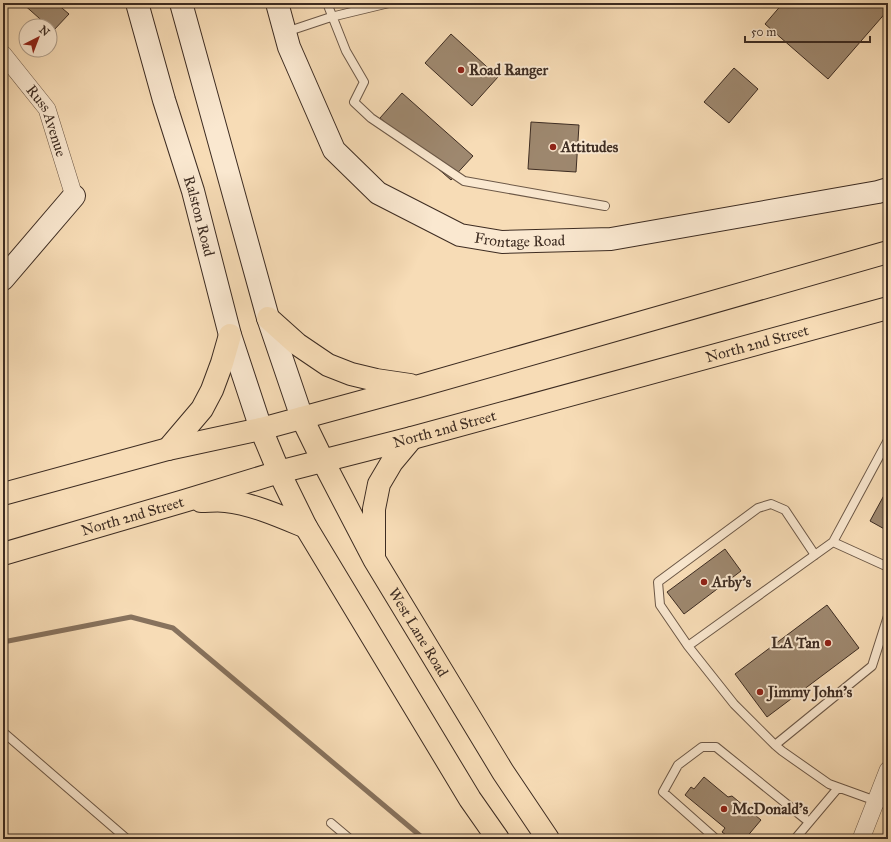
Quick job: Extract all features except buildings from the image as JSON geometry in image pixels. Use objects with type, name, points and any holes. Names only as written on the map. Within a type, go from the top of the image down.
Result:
[{"type":"main road","name":"Ralston Road","points":[[136,3],[164,100],[193,191],[230,335],[261,429]]},
{"type":"main road","points":[[181,3],[268,318],[302,418]]},
{"type":"main road","name":"Frontage Road","points":[[277,3],[289,48],[334,150],[378,193],[460,236],[502,242],[611,239],[888,189]]},
{"type":"main road","points":[[3,279],[74,196]]},
{"type":"main road","points":[[3,494],[168,449],[261,429],[302,418],[888,252]]},
{"type":"main road","name":"North 2nd Street","points":[[3,554],[279,472],[412,438],[888,308]]},
{"type":"main road","points":[[268,318],[297,344],[328,365],[357,376],[419,386]]},
{"type":"main road","points":[[168,449],[202,409],[212,390],[230,335]]},
{"type":"main road","name":"West Lane Road","points":[[302,418],[374,559],[503,772],[548,839]]},
{"type":"main road","points":[[261,429],[279,472],[306,527],[470,799],[498,839]]},
{"type":"main road","points":[[374,559],[374,509],[379,484],[392,462],[412,438]]},
{"type":"main road","points":[[184,501],[227,501],[253,506],[306,527]]},
{"type":"street","name":"Russ Avenue","points":[[3,54],[47,109],[74,196]]},
{"type":"street","points":[[861,839],[882,803],[888,770]]},
{"type":"lane","points":[[327,3],[346,51],[364,82],[354,102],[371,118],[464,181],[606,206]]},
{"type":"lane","points":[[284,32],[332,17],[389,3]]},
{"type":"lane","points":[[688,646],[833,542],[888,440]]},
{"type":"lane","points":[[815,555],[785,510],[771,504],[758,508],[658,582],[660,605],[688,646],[734,704],[775,745],[829,784],[882,803]]},
{"type":"lane","points":[[833,542],[888,567]]},
{"type":"lane","points":[[775,745],[872,666],[888,616]]},
{"type":"lane","points":[[3,732],[128,839]]},
{"type":"lane","points":[[716,839],[663,792],[678,765],[702,747],[716,747],[809,822]]},
{"type":"lane","points":[[795,839],[838,788]]},
{"type":"lane","points":[[331,823],[350,839]]},
{"type":"waterway","points":[[3,642],[131,617],[173,628],[424,839]]},
{"type":"place","name":"Road Ranger","points":[[461,70]]},
{"type":"place","name":"Attitudes","points":[[553,147]]},
{"type":"place","name":"Arby's","points":[[704,582]]},
{"type":"place","name":"LA Tan","points":[[828,643]]},
{"type":"place","name":"Jimmy John's","points":[[760,692]]},
{"type":"place","name":"McDonald's","points":[[724,809]]}]
